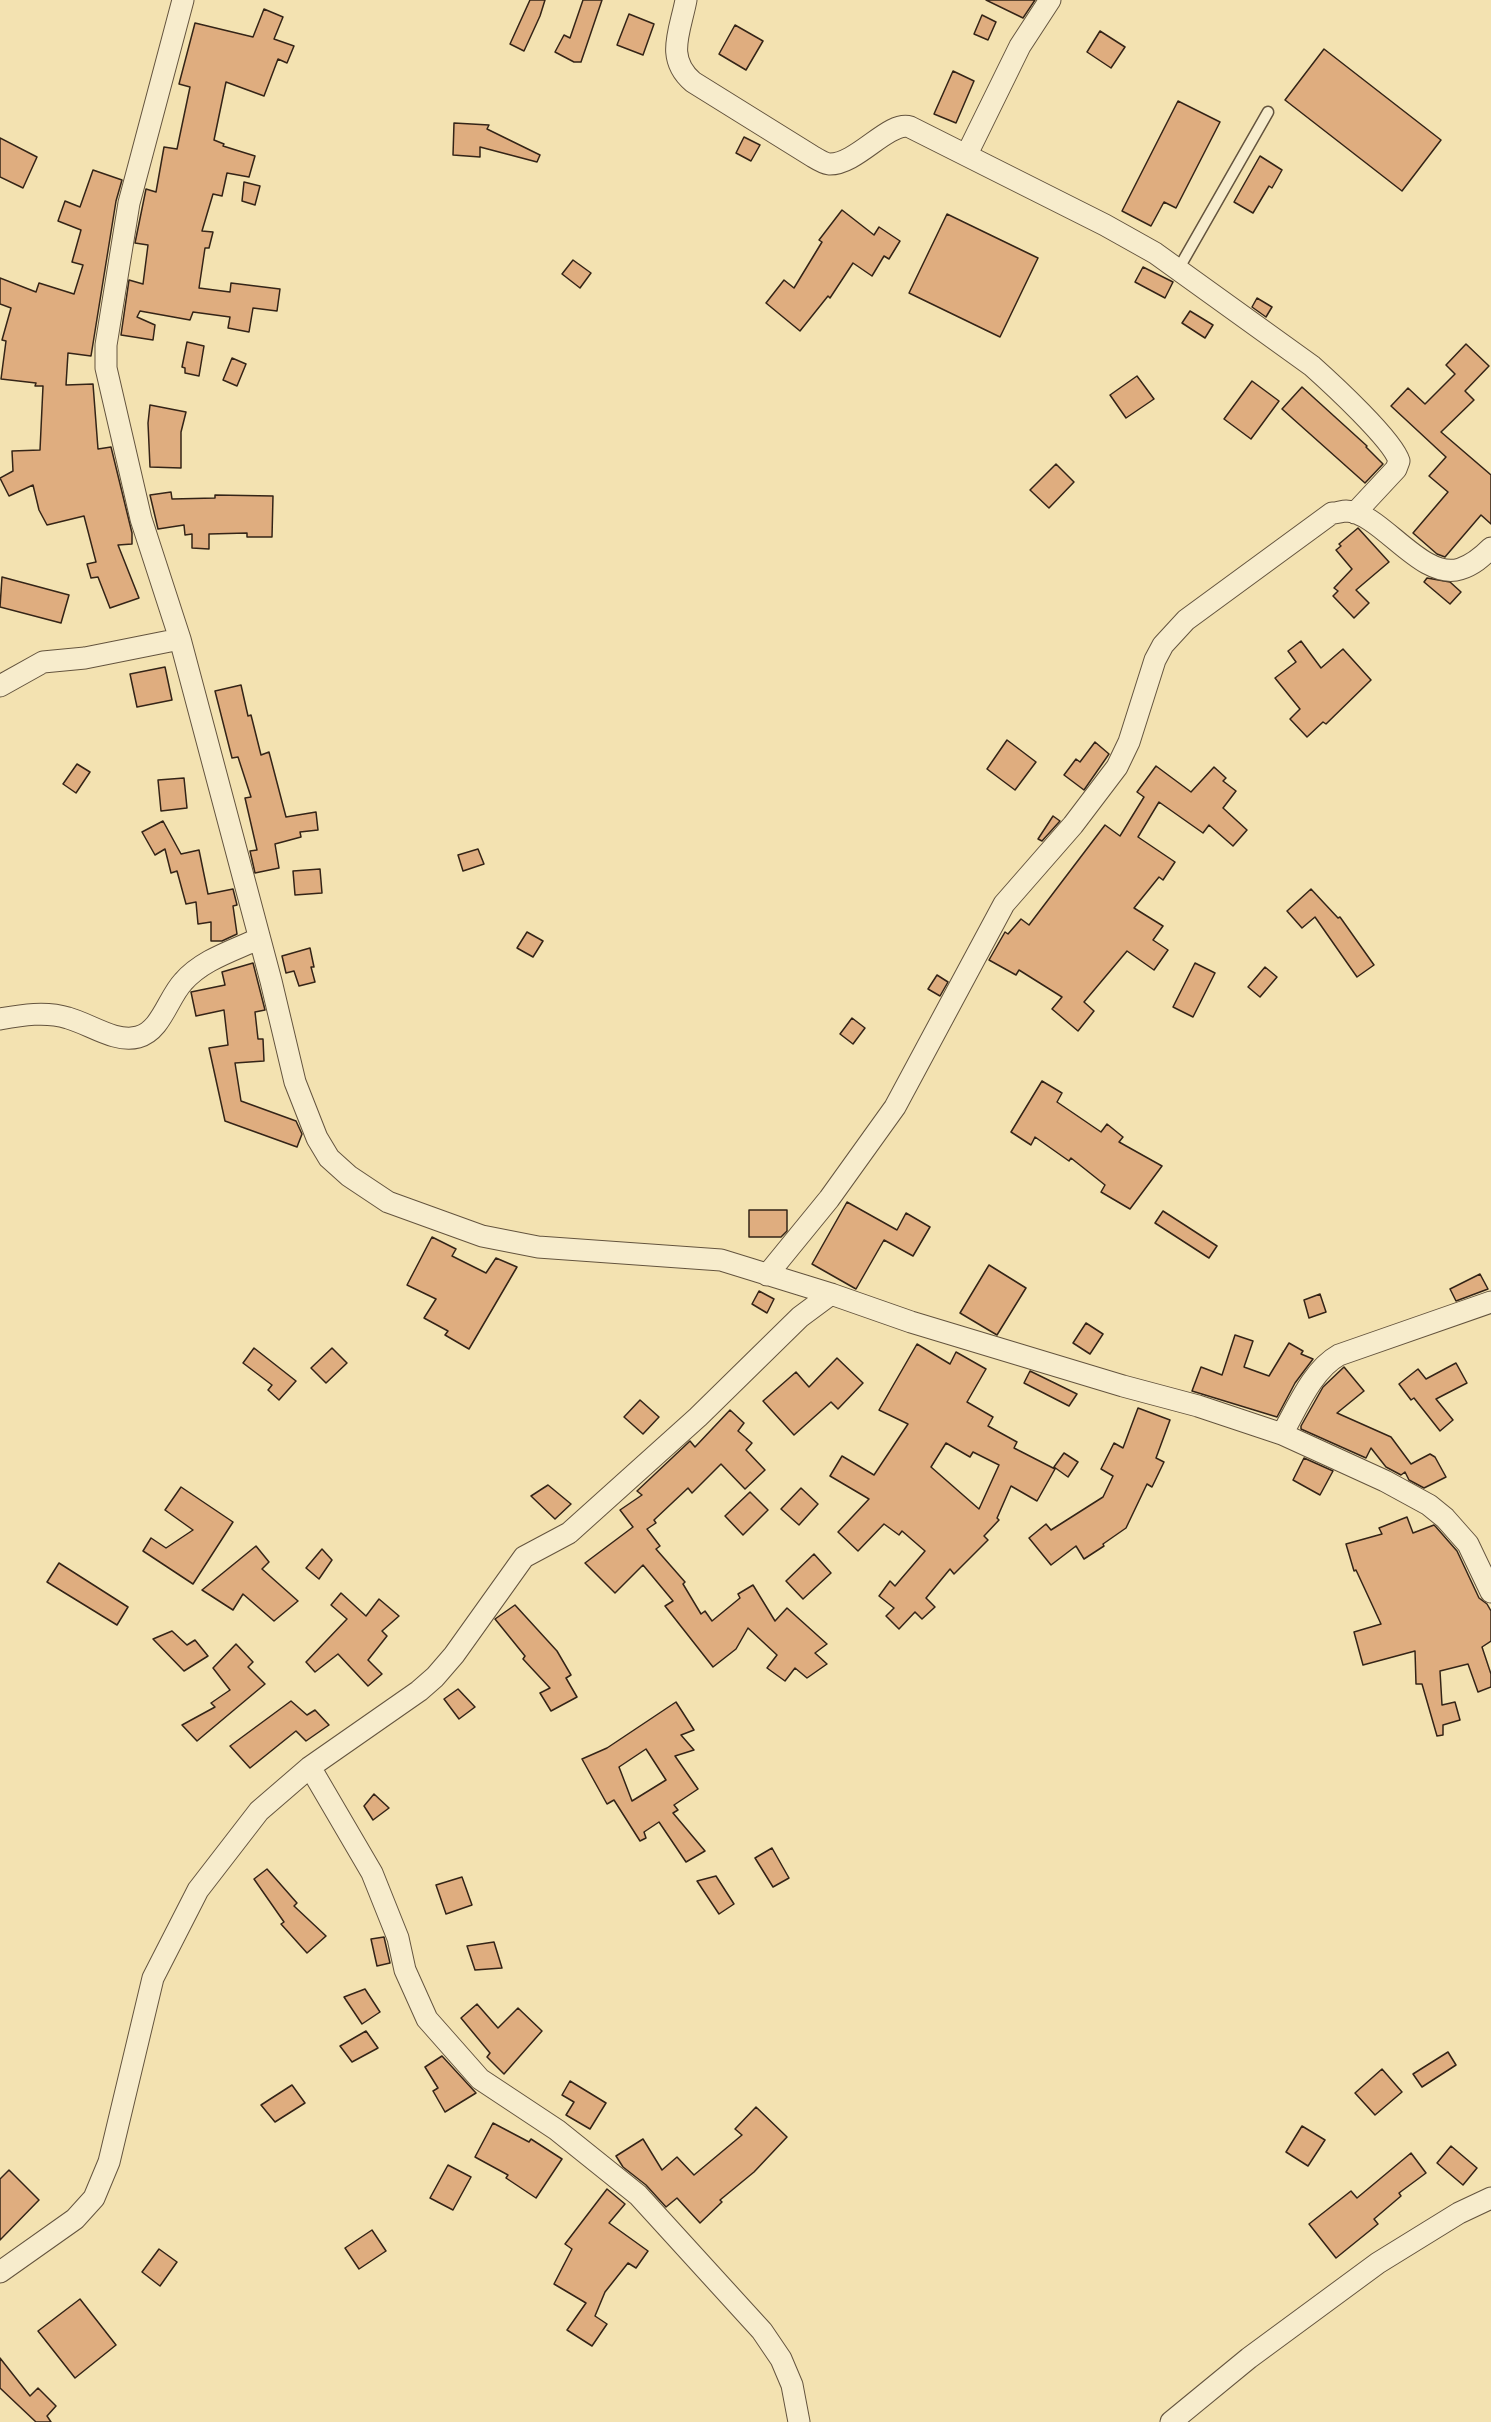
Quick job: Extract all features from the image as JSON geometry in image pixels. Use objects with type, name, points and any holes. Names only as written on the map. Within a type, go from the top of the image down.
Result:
[{"type":"street","points":[[183,0],[129,203],[106,345],[106,368],[141,519],[180,639],[304,1107],[317,1138],[329,1158],[359,1183],[388,1202],[482,1236],[538,1246],[721,1260],[831,1294],[911,1322],[1198,1406],[1282,1434],[1385,1480],[1429,1504],[1468,1544],[1491,1592]]},
{"type":"street","points":[[686,0],[676,56],[678,65],[684,74],[812,156],[829,164],[839,162],[855,156],[899,126],[904,125],[967,154],[1124,235],[1179,268],[1312,366],[1331,382],[1392,447],[1399,461],[1396,469],[1354,513]]},
{"type":"street","points":[[967,154],[1026,35],[1050,0]]},
{"type":"street","points":[[766,1275],[829,1199],[895,1107],[1004,904],[1073,825],[1117,767],[1129,742],[1155,660],[1163,645],[1186,620],[1332,513],[1346,511],[1371,521],[1397,543],[1440,568],[1459,570],[1475,562],[1491,548]]},
{"type":"street","points":[[0,686],[43,662],[85,658],[180,639]]},
{"type":"street","points":[[0,1019],[23,1015],[55,1015],[67,1017],[117,1037],[139,1037],[148,1033],[156,1024],[182,982],[207,962],[258,939]]},
{"type":"street","points":[[0,2272],[75,2219],[94,2198],[109,2162],[153,1978],[198,1890],[259,1811],[310,1767],[419,1691],[435,1677],[454,1655],[524,1557],[569,1533],[698,1417],[800,1317],[831,1294]]},
{"type":"street","points":[[1282,1434],[1306,1391],[1328,1361],[1339,1355],[1491,1302]]},
{"type":"street","points":[[310,1767],[372,1872],[398,1938],[405,1970],[427,2019],[480,2079],[557,2130],[638,2195],[762,2331],[781,2359],[792,2385],[799,2422]]},
{"type":"street","points":[[1172,2422],[1257,2352],[1378,2263],[1459,2213],[1491,2198]]},
{"type":"lane","points":[[1179,268],[1268,112]]},
{"type":"building","points":[[530,0],[545,0],[524,51],[510,44]]},
{"type":"building","points":[[583,0],[602,0],[581,62],[574,62],[555,52],[564,35],[570,38]]},
{"type":"building","points":[[986,0],[1035,0],[1023,18]]},
{"type":"building","points":[[264,9],[283,17],[274,39],[294,46],[287,63],[278,59],[264,96],[226,82],[214,140],[224,144],[223,146],[255,156],[249,177],[227,173],[222,196],[213,194],[202,231],[213,232],[209,248],[205,248],[199,288],[230,292],[231,283],[280,289],[277,311],[253,308],[249,332],[228,328],[230,317],[193,312],[190,320],[140,311],[137,317],[155,325],[153,340],[121,335],[129,280],[143,284],[148,245],[135,243],[146,189],[156,192],[164,147],[177,149],[190,87],[179,84],[195,23],[253,37]]},
{"type":"building","points":[[629,14],[654,24],[643,55],[617,45]]},
{"type":"building","points":[[982,15],[996,22],[988,40],[974,34]]},
{"type":"building","points":[[735,25],[763,41],[746,70],[719,54]]},
{"type":"building","points":[[1100,31],[1125,47],[1111,68],[1087,52]]},
{"type":"building","points":[[1324,49],[1441,140],[1402,191],[1285,100]]},
{"type":"building","points":[[953,71],[974,81],[956,123],[934,114]]},
{"type":"building","points":[[1178,101],[1220,122],[1176,208],[1164,202],[1151,226],[1122,211]]},
{"type":"building","points":[[454,123],[489,125],[487,129],[540,155],[537,162],[480,147],[480,157],[453,155]]},
{"type":"building","points":[[744,137],[760,145],[751,161],[736,153]]},
{"type":"building","points":[[0,138],[37,157],[23,188],[0,177]]},
{"type":"building","points":[[1260,156],[1282,170],[1272,188],[1269,186],[1253,213],[1234,202]]},
{"type":"building","points":[[93,170],[122,180],[116,201],[91,356],[68,353],[66,385],[93,384],[98,449],[111,447],[132,533],[132,544],[118,545],[139,598],[110,608],[98,577],[91,578],[87,564],[96,562],[84,516],[47,525],[39,510],[33,485],[9,496],[0,478],[13,471],[12,451],[40,450],[43,386],[35,386],[36,383],[1,379],[6,341],[2,340],[11,308],[0,304],[0,278],[36,292],[39,283],[74,294],[83,265],[72,262],[81,230],[58,221],[65,201],[80,207]]},
{"type":"building","points":[[244,182],[260,186],[255,205],[242,201]]},
{"type":"building","points":[[842,210],[874,235],[879,227],[900,241],[889,259],[884,256],[872,276],[853,263],[830,298],[828,296],[800,331],[766,303],[784,280],[794,288],[822,242],[819,240]]},
{"type":"building","points":[[947,214],[1038,258],[1000,337],[909,293]]},
{"type":"building","points":[[573,260],[591,273],[580,288],[562,274]]},
{"type":"building","points":[[1143,267],[1173,282],[1165,298],[1135,282]]},
{"type":"building","points":[[1257,298],[1272,307],[1266,317],[1252,307]]},
{"type":"building","points":[[1190,311],[1213,325],[1205,338],[1182,323]]},
{"type":"building","points":[[187,342],[204,346],[199,376],[185,373],[185,368],[182,367]]},
{"type":"building","points":[[1466,344],[1489,366],[1465,391],[1474,400],[1441,432],[1491,475],[1491,524],[1481,515],[1445,557],[1437,554],[1413,533],[1448,492],[1429,476],[1446,457],[1391,406],[1408,388],[1425,404],[1455,374],[1446,365]]},
{"type":"building","points":[[232,358],[246,364],[237,386],[223,380]]},
{"type":"building","points":[[1137,376],[1154,399],[1126,418],[1110,395]]},
{"type":"building","points":[[1252,381],[1279,401],[1251,439],[1224,419]]},
{"type":"building","points":[[1302,387],[1367,446],[1383,464],[1365,483],[1282,409]]},
{"type":"building","points":[[150,405],[186,412],[181,432],[181,468],[150,467],[148,423]]},
{"type":"building","points":[[1056,464],[1074,482],[1049,508],[1030,490]]},
{"type":"building","points":[[171,492],[172,499],[215,498],[215,495],[273,496],[272,537],[247,537],[247,533],[209,534],[209,549],[192,548],[192,534],[185,535],[184,525],[158,529],[150,495]]},
{"type":"building","points":[[1358,528],[1389,562],[1356,590],[1369,603],[1354,618],[1333,596],[1338,591],[1334,588],[1352,569],[1336,550],[1341,546],[1339,544]]},
{"type":"building","points":[[2,577],[69,595],[61,623],[0,607]]},
{"type":"building","points":[[1427,578],[1450,582],[1461,592],[1450,604],[1424,582]]},
{"type":"building","points":[[1301,641],[1321,668],[1343,649],[1371,680],[1326,724],[1323,722],[1307,737],[1290,719],[1300,709],[1275,678],[1296,662],[1288,651]]},
{"type":"building","points":[[165,667],[172,700],[137,707],[130,674]]},
{"type":"building","points":[[241,685],[261,755],[269,752],[286,817],[316,812],[318,830],[300,832],[301,837],[275,844],[279,868],[255,873],[250,851],[257,850],[245,798],[251,797],[238,757],[232,758],[215,691]]},
{"type":"building","points":[[1007,740],[1036,762],[1015,790],[987,769]]},
{"type":"building","points":[[1095,742],[1109,754],[1084,790],[1064,775],[1076,759],[1080,762]]},
{"type":"building","points":[[77,764],[90,772],[76,793],[63,784]]},
{"type":"building","points":[[1156,766],[1191,792],[1214,767],[1226,778],[1223,781],[1236,791],[1223,808],[1247,830],[1233,846],[1209,825],[1203,833],[1159,802],[1138,837],[1175,862],[1163,880],[1159,877],[1134,908],[1163,926],[1153,940],[1168,950],[1154,970],[1127,951],[1084,1002],[1094,1011],[1078,1031],[1052,1009],[1062,997],[1019,970],[1016,975],[989,960],[1005,932],[1008,934],[1021,919],[1029,925],[1105,825],[1120,836],[1144,797],[1137,792]]},
{"type":"building","points":[[184,778],[187,808],[161,811],[158,780]]},
{"type":"building","points":[[1053,816],[1060,821],[1042,841],[1038,839]]},
{"type":"building","points":[[163,821],[181,854],[199,850],[208,894],[233,889],[237,905],[233,906],[237,934],[222,941],[211,941],[211,922],[198,924],[196,902],[186,904],[177,871],[171,873],[165,849],[155,855],[142,832]]},
{"type":"building","points":[[478,849],[484,864],[463,871],[458,855]]},
{"type":"building","points":[[320,869],[322,893],[295,895],[293,871]]},
{"type":"building","points":[[1311,889],[1338,918],[1340,917],[1374,965],[1357,977],[1315,917],[1302,928],[1287,911]]},
{"type":"building","points":[[527,932],[543,941],[533,957],[517,948]]},
{"type":"building","points":[[310,948],[315,982],[299,986],[294,971],[286,973],[282,956]]},
{"type":"building","points":[[253,963],[265,1010],[255,1012],[258,1039],[263,1039],[264,1061],[235,1063],[241,1101],[296,1121],[302,1134],[297,1147],[225,1121],[209,1048],[228,1045],[224,1010],[196,1016],[191,992],[225,985],[222,972]]},
{"type":"building","points":[[1195,963],[1215,973],[1193,1017],[1173,1007]]},
{"type":"building","points":[[1265,967],[1277,977],[1260,997],[1248,987]]},
{"type":"building","points":[[937,975],[948,982],[940,996],[928,989]]},
{"type":"building","points":[[852,1018],[865,1028],[853,1044],[840,1034]]},
{"type":"building","points":[[1042,1081],[1062,1093],[1057,1102],[1101,1132],[1107,1124],[1123,1137],[1119,1142],[1162,1166],[1130,1209],[1101,1192],[1105,1185],[1071,1158],[1069,1161],[1035,1137],[1031,1145],[1011,1132]]},
{"type":"building","points":[[847,1202],[897,1230],[906,1213],[930,1227],[913,1256],[884,1240],[856,1289],[812,1264]]},
{"type":"building","points":[[749,1210],[787,1210],[787,1231],[781,1237],[749,1237]]},
{"type":"building","points":[[1163,1211],[1217,1246],[1209,1258],[1155,1223]]},
{"type":"building","points":[[432,1237],[456,1249],[452,1256],[486,1273],[496,1258],[517,1267],[469,1349],[445,1335],[448,1331],[424,1318],[436,1299],[407,1285]]},
{"type":"building","points":[[989,1265],[1026,1288],[997,1335],[960,1313]]},
{"type":"building","points":[[1480,1274],[1488,1289],[1456,1301],[1450,1289]]},
{"type":"building","points":[[759,1291],[774,1299],[767,1313],[752,1304]]},
{"type":"building","points":[[1320,1294],[1326,1312],[1309,1318],[1304,1300]]},
{"type":"building","points":[[1086,1323],[1103,1334],[1090,1354],[1073,1343]]},
{"type":"building","points":[[1235,1335],[1253,1341],[1244,1367],[1269,1376],[1289,1343],[1303,1351],[1301,1354],[1313,1359],[1295,1383],[1277,1417],[1192,1391],[1201,1367],[1222,1375]]},
{"type":"building","points":[[917,1344],[950,1364],[956,1352],[986,1369],[967,1402],[993,1417],[988,1426],[1017,1442],[1014,1448],[1055,1469],[1037,1501],[1011,1486],[997,1518],[999,1520],[984,1536],[988,1540],[954,1574],[950,1569],[926,1598],[935,1607],[922,1619],[915,1612],[899,1629],[886,1616],[894,1608],[879,1596],[890,1581],[895,1586],[925,1551],[902,1531],[899,1535],[884,1524],[858,1551],[838,1532],[869,1499],[830,1476],[842,1456],[874,1475],[908,1424],[879,1410]],"holes":[[[946,1443],[970,1457],[973,1452],[999,1465],[979,1509],[931,1467]]]},
{"type":"building","points":[[254,1348],[296,1381],[279,1400],[268,1390],[272,1385],[243,1363]]},
{"type":"building","points":[[332,1348],[347,1363],[326,1383],[311,1368]]},
{"type":"building","points":[[837,1358],[863,1383],[838,1409],[831,1402],[794,1435],[763,1401],[796,1372],[809,1387]]},
{"type":"building","points":[[1456,1363],[1467,1383],[1436,1399],[1453,1420],[1440,1431],[1414,1398],[1411,1400],[1399,1384],[1418,1369],[1426,1379]]},
{"type":"building","points":[[1344,1367],[1364,1391],[1337,1413],[1391,1437],[1411,1464],[1430,1454],[1435,1457],[1446,1477],[1424,1488],[1409,1480],[1405,1472],[1401,1475],[1386,1467],[1371,1448],[1366,1458],[1301,1429],[1323,1387]]},
{"type":"building","points":[[1030,1371],[1077,1394],[1069,1406],[1024,1383]]},
{"type":"building","points":[[640,1400],[659,1417],[643,1434],[624,1417]]},
{"type":"building","points":[[1138,1408],[1170,1420],[1156,1458],[1164,1462],[1152,1487],[1147,1484],[1126,1528],[1103,1544],[1104,1546],[1084,1559],[1076,1546],[1051,1565],[1029,1538],[1046,1524],[1051,1530],[1103,1497],[1113,1476],[1101,1469],[1114,1443],[1123,1448]]},
{"type":"building","points":[[730,1410],[744,1423],[738,1431],[752,1443],[746,1450],[765,1470],[745,1489],[721,1464],[692,1493],[688,1488],[654,1520],[656,1523],[647,1529],[660,1546],[656,1549],[685,1582],[683,1584],[701,1614],[705,1611],[712,1621],[740,1598],[738,1594],[753,1585],[775,1621],[787,1608],[827,1644],[815,1653],[827,1664],[807,1678],[795,1668],[785,1681],[767,1668],[777,1655],[748,1628],[736,1649],[713,1667],[665,1606],[673,1601],[643,1565],[615,1593],[585,1563],[633,1527],[620,1510],[642,1495],[637,1491],[690,1441],[695,1447]]},
{"type":"building","points":[[1064,1453],[1078,1462],[1068,1477],[1054,1467]]},
{"type":"building","points":[[1304,1458],[1333,1471],[1320,1495],[1293,1480]]},
{"type":"building","points":[[548,1485],[571,1504],[555,1519],[531,1496]]},
{"type":"building","points":[[181,1487],[233,1522],[193,1584],[143,1551],[151,1538],[166,1548],[193,1530],[165,1510]]},
{"type":"building","points":[[801,1488],[818,1504],[799,1525],[781,1509]]},
{"type":"building","points":[[750,1492],[768,1510],[743,1535],[725,1516]]},
{"type":"building","points":[[1407,1517],[1413,1533],[1434,1525],[1436,1527],[1457,1551],[1479,1598],[1487,1604],[1491,1611],[1491,1641],[1482,1647],[1491,1674],[1491,1687],[1478,1692],[1468,1664],[1440,1671],[1442,1705],[1455,1702],[1460,1720],[1443,1725],[1443,1735],[1437,1736],[1422,1684],[1416,1684],[1415,1651],[1363,1665],[1354,1632],[1381,1624],[1356,1570],[1354,1571],[1346,1544],[1382,1534],[1379,1528]]},
{"type":"building","points":[[256,1546],[269,1562],[262,1569],[298,1601],[274,1621],[243,1594],[233,1610],[202,1590]]},
{"type":"building","points":[[322,1549],[332,1560],[319,1579],[306,1568]]},
{"type":"building","points":[[814,1554],[831,1573],[803,1599],[786,1581]]},
{"type":"building","points":[[59,1563],[128,1607],[117,1625],[47,1582]]},
{"type":"building","points":[[341,1593],[366,1616],[379,1599],[399,1616],[382,1631],[387,1636],[368,1660],[382,1674],[368,1686],[338,1654],[315,1672],[306,1662],[347,1619],[331,1605]]},
{"type":"building","points":[[515,1605],[557,1651],[571,1675],[566,1678],[577,1697],[551,1711],[540,1693],[550,1688],[523,1659],[525,1656],[495,1619]]},
{"type":"building","points":[[172,1631],[187,1645],[195,1640],[208,1656],[184,1671],[153,1639]]},
{"type":"building","points":[[236,1644],[253,1662],[248,1667],[265,1684],[197,1741],[182,1725],[215,1707],[211,1703],[230,1690],[213,1668]]},
{"type":"building","points":[[458,1689],[475,1707],[459,1719],[444,1699]]},
{"type":"building","points":[[291,1701],[307,1715],[315,1710],[329,1725],[306,1741],[296,1731],[250,1768],[230,1746]]},
{"type":"building","points":[[676,1702],[694,1730],[681,1735],[694,1750],[675,1756],[698,1789],[674,1805],[678,1810],[673,1813],[705,1851],[686,1862],[659,1822],[644,1832],[646,1838],[640,1841],[614,1800],[607,1804],[582,1759],[607,1748]],"holes":[[[646,1749],[666,1780],[632,1801],[619,1767]]]},
{"type":"building","points":[[374,1794],[389,1808],[373,1820],[364,1806]]},
{"type":"building","points":[[772,1848],[789,1878],[773,1887],[755,1858]]},
{"type":"building","points":[[267,1869],[297,1903],[294,1906],[326,1936],[307,1953],[281,1924],[284,1922],[254,1879]]},
{"type":"building","points":[[716,1876],[734,1904],[719,1914],[697,1881]]},
{"type":"building","points":[[462,1877],[472,1905],[446,1914],[436,1885]]},
{"type":"building","points":[[384,1937],[390,1963],[377,1966],[371,1939]]},
{"type":"building","points":[[494,1942],[502,1968],[475,1970],[467,1946]]},
{"type":"building","points":[[365,1989],[380,2012],[362,2024],[344,1997]]},
{"type":"building","points":[[477,2004],[498,2028],[518,2008],[542,2031],[504,2074],[487,2057],[490,2053],[461,2018]]},
{"type":"building","points":[[366,2031],[378,2048],[352,2062],[340,2046]]},
{"type":"building","points":[[1448,2052],[1456,2065],[1422,2087],[1413,2074]]},
{"type":"building","points":[[442,2056],[476,2093],[445,2112],[433,2091],[438,2088],[425,2067]]},
{"type":"building","points":[[1382,2069],[1402,2092],[1375,2115],[1355,2093]]},
{"type":"building","points":[[570,2081],[606,2103],[590,2129],[566,2115],[574,2102],[562,2095]]},
{"type":"building","points":[[292,2085],[305,2103],[275,2122],[261,2105]]},
{"type":"building","points":[[756,2107],[787,2137],[754,2172],[720,2200],[722,2202],[700,2223],[677,2198],[666,2207],[646,2185],[623,2167],[616,2156],[643,2139],[662,2170],[677,2157],[694,2175],[742,2135],[735,2129]]},
{"type":"building","points":[[493,2123],[529,2142],[531,2139],[562,2159],[536,2198],[506,2178],[508,2175],[475,2157]]},
{"type":"building","points":[[1302,2126],[1325,2140],[1308,2166],[1286,2152]]},
{"type":"building","points":[[1451,2146],[1477,2168],[1463,2185],[1437,2163]]},
{"type":"building","points":[[1411,2153],[1426,2173],[1399,2193],[1401,2196],[1374,2219],[1378,2224],[1336,2258],[1309,2224],[1351,2191],[1357,2198]]},
{"type":"building","points":[[448,2165],[471,2177],[453,2210],[430,2198]]},
{"type":"building","points":[[9,2170],[39,2200],[0,2240],[0,2179]]},
{"type":"building","points":[[607,2189],[625,2204],[609,2223],[648,2251],[636,2268],[628,2263],[605,2292],[595,2316],[607,2324],[592,2346],[567,2330],[586,2303],[554,2284],[572,2249],[565,2244]]},
{"type":"building","points":[[372,2230],[386,2251],[359,2269],[345,2248]]},
{"type":"building","points":[[159,2249],[177,2262],[160,2286],[142,2272]]},
{"type":"building","points":[[80,2299],[116,2345],[75,2378],[38,2331]]},
{"type":"building","points":[[0,2358],[30,2396],[38,2388],[56,2406],[47,2416],[51,2422],[36,2422],[0,2388]]}]
